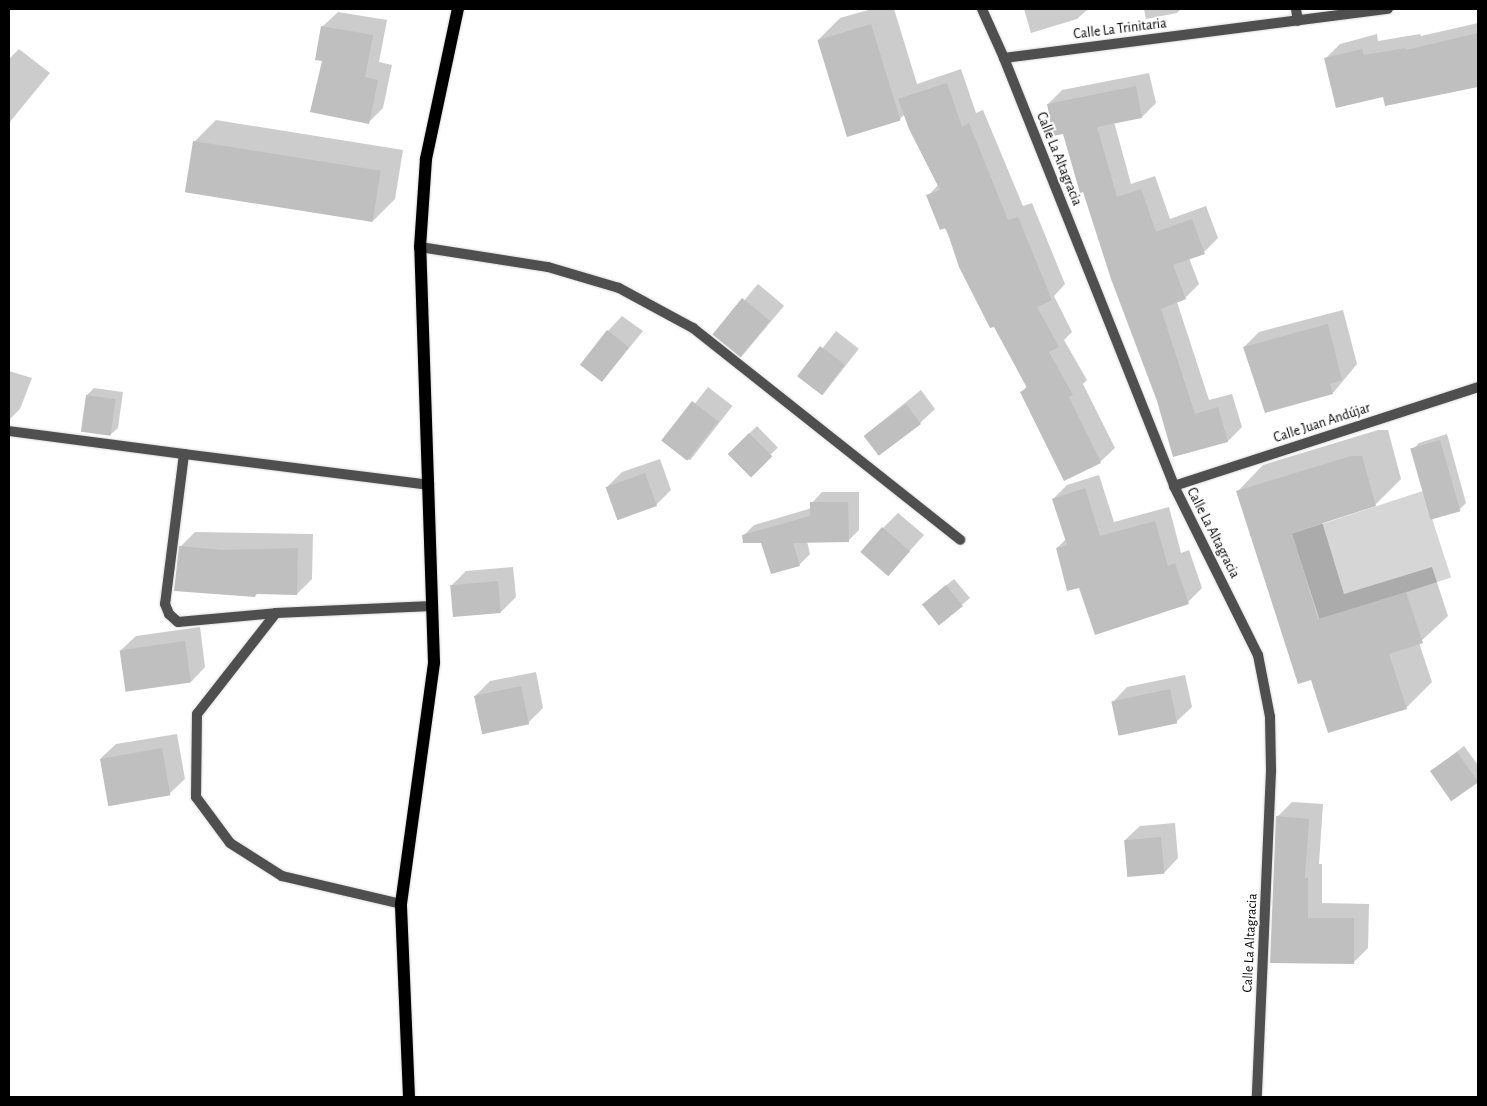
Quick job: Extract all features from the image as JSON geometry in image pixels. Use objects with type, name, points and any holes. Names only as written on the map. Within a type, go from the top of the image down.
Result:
[{"type":"main road","points":[[409,1097],[400,904],[434,662],[420,247],[426,159],[458,9]]},
{"type":"street","name":"Calle La Altagracia","points":[[982,9],[1004,58],[1174,486],[1258,655],[1270,717],[1271,771],[1257,1097]]},
{"type":"street","points":[[1296,9],[1298,21]]},
{"type":"street","name":"Calle La Trinitaria","points":[[1004,58],[1388,9]]},
{"type":"street","points":[[420,247],[548,267],[618,288],[693,328],[960,540]]},
{"type":"street","name":"Calle Juan Andújar","points":[[1174,486],[1478,387]]},
{"type":"street","points":[[9,431],[429,485]]},
{"type":"street","points":[[184,454],[165,604],[169,614],[178,622],[276,613],[432,606]]},
{"type":"street","points":[[276,613],[197,714],[196,797],[230,843],[282,876],[400,904]]},
{"type":"shaded area","points":[[1423,491],[1451,578],[1320,620],[1292,534]]},
{"type":"building","points":[[871,24],[901,121],[847,137],[817,40]]},
{"type":"building","points":[[321,26],[373,35],[365,77],[378,80],[369,124],[310,112],[322,61],[315,60]]},
{"type":"building","points":[[1478,33],[1478,87],[1385,106],[1383,97],[1336,108],[1324,58],[1362,49],[1364,55],[1406,48],[1406,50]]},
{"type":"building","points":[[947,83],[962,127],[969,123],[1008,220],[1018,217],[1052,300],[1037,307],[1059,347],[1049,352],[1073,395],[1069,397],[1101,463],[1064,481],[1020,392],[1027,388],[994,327],[990,328],[959,267],[946,228],[940,230],[926,195],[940,190],[909,129],[898,99]]},
{"type":"building","points":[[1136,86],[1142,118],[1097,127],[1117,197],[1141,189],[1156,232],[1192,219],[1205,254],[1173,265],[1186,299],[1161,309],[1195,414],[1218,407],[1228,442],[1173,457],[1157,401],[1111,279],[1083,192],[1080,193],[1063,134],[1053,136],[1047,104]]},
{"type":"building","points":[[193,141],[381,171],[373,222],[185,192]]},
{"type":"building","points":[[742,298],[770,321],[740,357],[712,335]]},
{"type":"building","points":[[1328,324],[1342,380],[1330,384],[1333,394],[1265,413],[1243,347]]},
{"type":"building","points":[[607,330],[629,347],[602,382],[580,365]]},
{"type":"building","points":[[820,346],[845,365],[822,395],[797,376]]},
{"type":"building","points":[[86,395],[116,399],[111,436],[81,432]]},
{"type":"building","points":[[692,401],[718,421],[687,461],[661,440]]},
{"type":"building","points":[[906,404],[921,424],[879,456],[864,436]]},
{"type":"building","points":[[749,433],[772,456],[751,478],[728,454]]},
{"type":"building","points":[[1440,440],[1460,511],[1431,520],[1410,449]]},
{"type":"building","points":[[1351,456],[1362,456],[1376,506],[1292,533],[1318,619],[1406,592],[1423,643],[1389,654],[1407,709],[1328,733],[1311,680],[1298,684],[1236,491]]},
{"type":"building","points":[[645,473],[657,506],[618,520],[606,487]]},
{"type":"building","points":[[1085,488],[1100,536],[1155,521],[1168,566],[1175,563],[1189,604],[1095,635],[1079,588],[1067,591],[1056,548],[1067,545],[1052,499]]},
{"type":"building","points":[[810,502],[848,502],[849,542],[793,543],[800,566],[771,574],[761,543],[743,543],[742,535],[810,516]]},
{"type":"building","points":[[882,527],[910,551],[888,576],[860,552]]},
{"type":"building","points":[[179,546],[223,550],[298,548],[297,595],[256,594],[255,597],[174,591]]},
{"type":"building","points":[[498,581],[501,613],[453,617],[450,585]]},
{"type":"building","points":[[946,585],[963,606],[939,625],[922,605]]},
{"type":"building","points":[[185,641],[191,683],[125,692],[120,650]]},
{"type":"building","points":[[521,686],[529,724],[482,734],[474,696]]},
{"type":"building","points":[[1170,689],[1177,723],[1119,736],[1111,701]]},
{"type":"building","points":[[162,748],[170,795],[108,806],[100,759]]},
{"type":"building","points":[[1457,752],[1478,782],[1451,801],[1430,771]]},
{"type":"building","points":[[1276,816],[1309,819],[1305,878],[1308,878],[1308,918],[1354,918],[1354,964],[1270,963]]},
{"type":"building","points":[[1161,837],[1164,874],[1127,877],[1124,840]]}]
